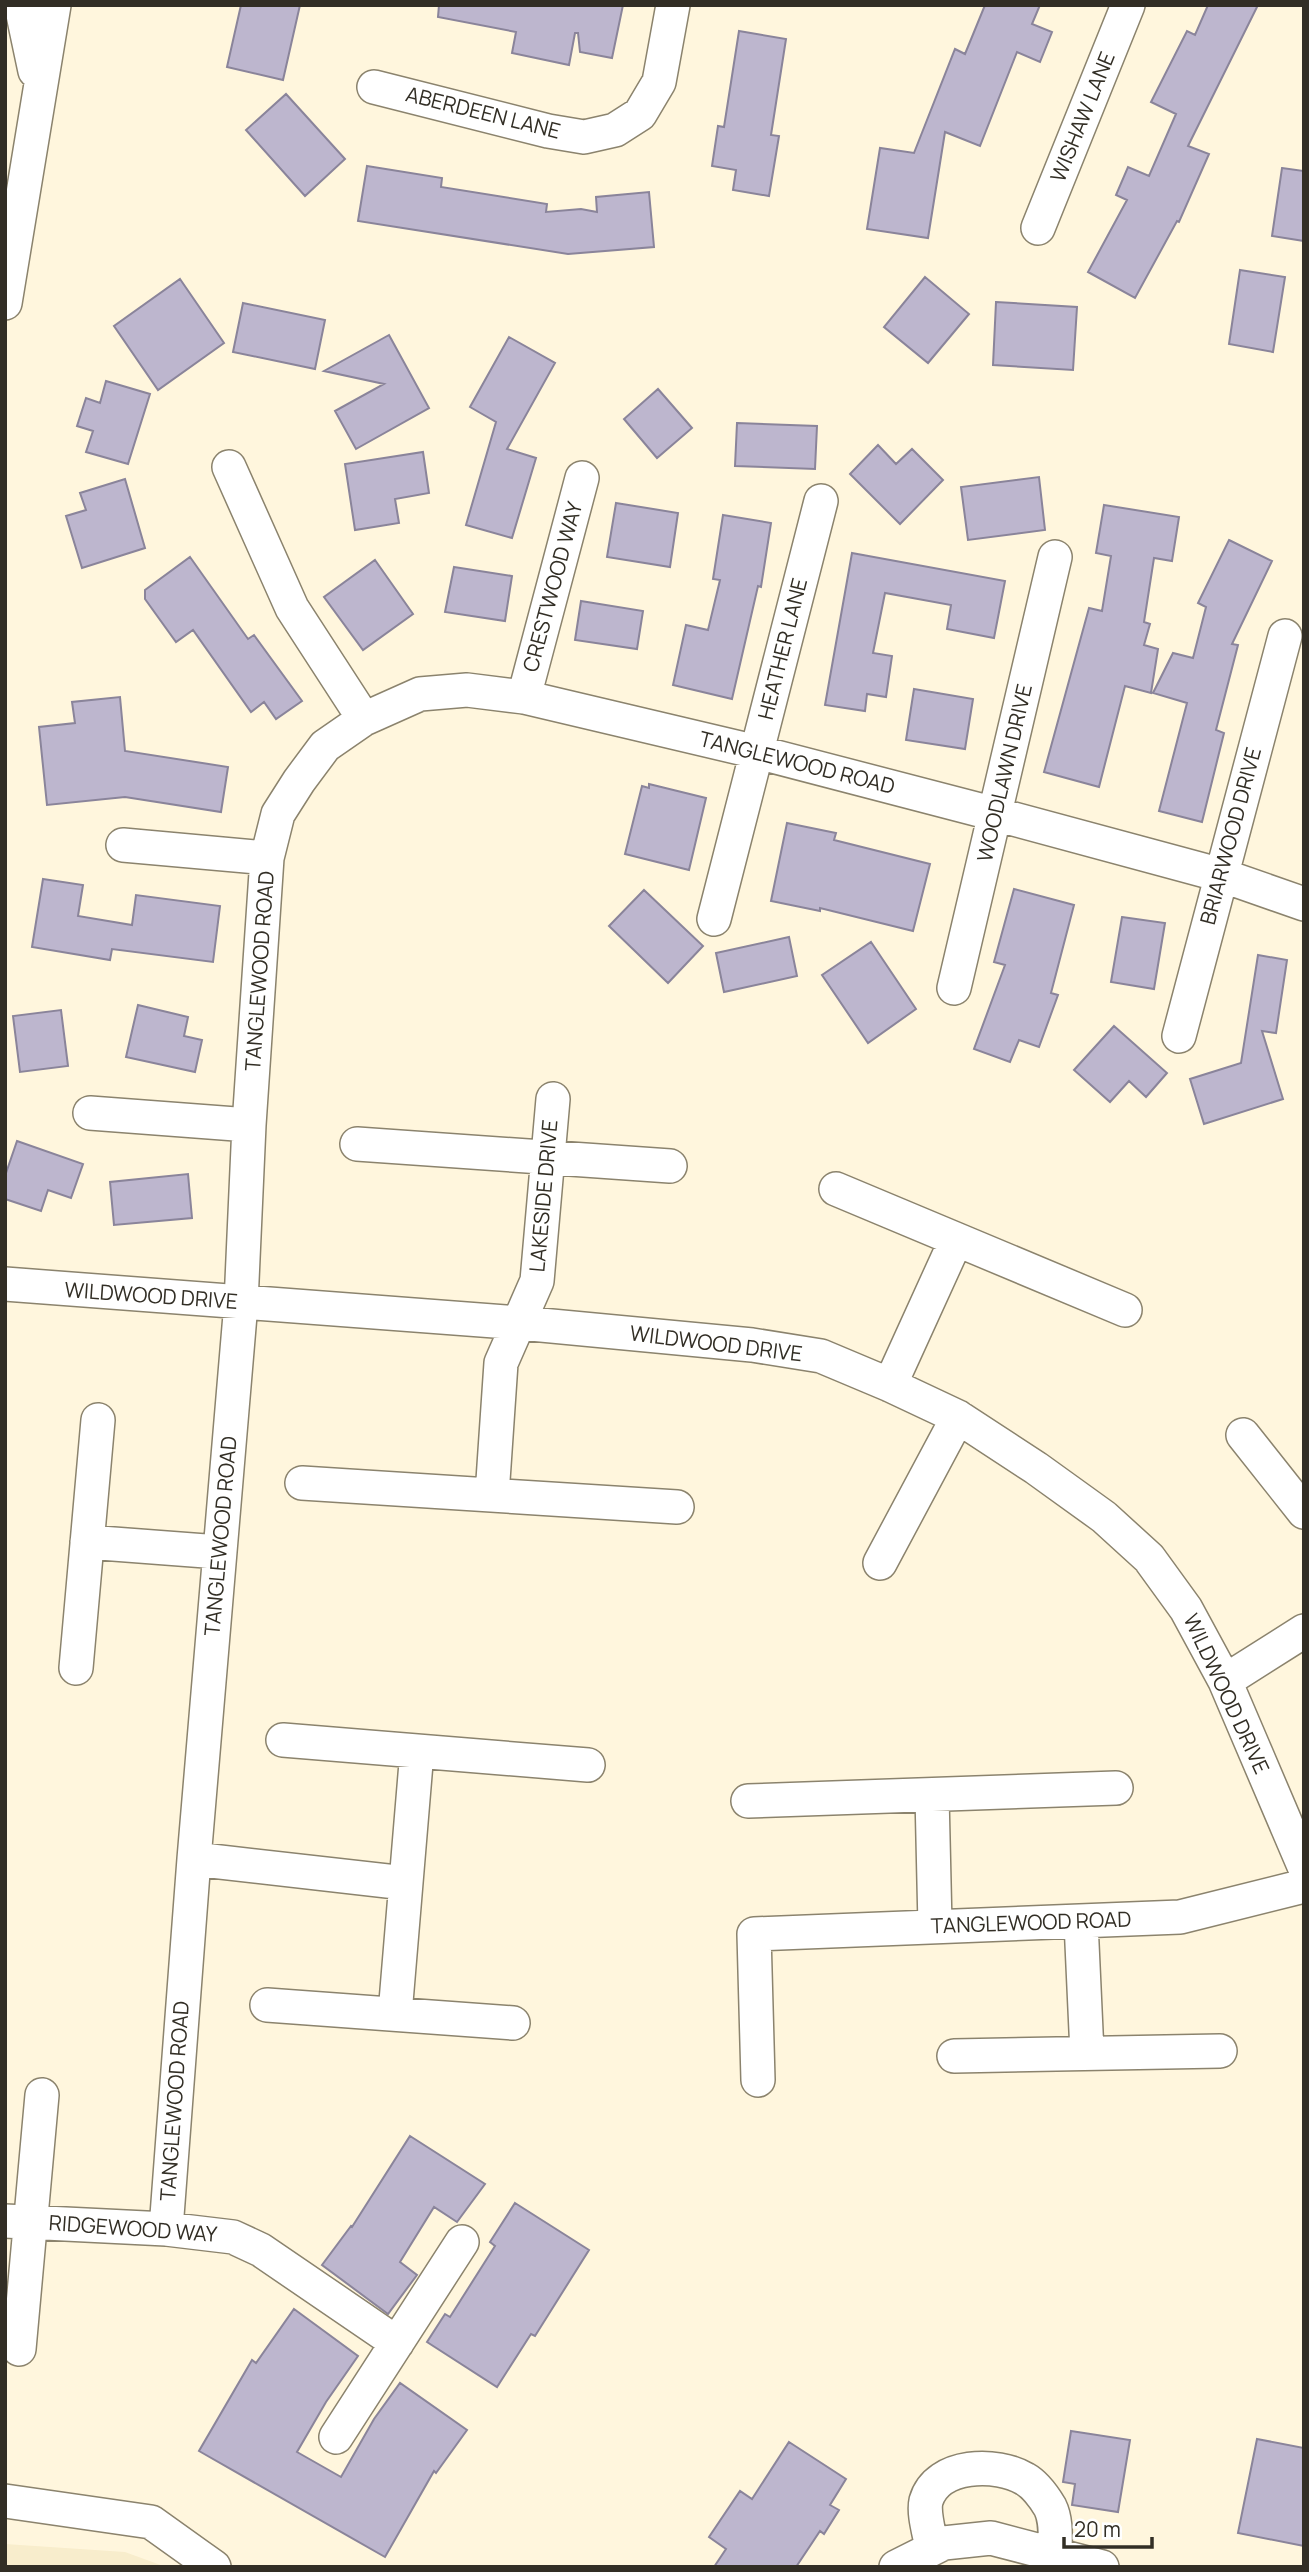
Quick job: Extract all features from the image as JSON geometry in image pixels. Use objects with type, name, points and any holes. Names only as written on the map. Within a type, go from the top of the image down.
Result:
[{"type":"street","points":[[21,5],[38,90]]},
{"type":"street","points":[[7,287],[54,5]]},
{"type":"street","name":"ABERDEEN LANE","points":[[374,87],[548,131],[584,137],[615,130],[639,114],[659,82],[673,5]]},
{"type":"street","name":"WISHAW LANE","points":[[1038,228],[1128,5]]},
{"type":"street","points":[[229,467],[292,608],[364,719]]},
{"type":"street","name":"CRESTWOOD WAY","points":[[524,697],[582,478]]},
{"type":"street","name":"HEATHER LANE","points":[[714,919],[821,501]]},
{"type":"street","name":"WOODLAWN DRIVE","points":[[954,988],[1055,557]]},
{"type":"street","name":"BRIARWOOD DRIVE","points":[[1179,1036],[1285,636]]},
{"type":"street","name":"TANGLEWOOD ROAD","points":[[166,2229],[241,1303],[249,1125],[267,858],[278,814],[325,746],[364,719],[420,694],[467,690],[524,697],[757,752],[995,814],[1221,875],[1304,904]]},
{"type":"street","points":[[123,845],[267,858]]},
{"type":"street","name":"LAKESIDE DRIVE","points":[[492,1495],[501,1363],[537,1281],[553,1099]]},
{"type":"street","points":[[90,1112],[249,1125]]},
{"type":"street","points":[[358,1143],[670,1166]]},
{"type":"street","points":[[836,1189],[1125,1310]]},
{"type":"street","points":[[890,1385],[956,1240]]},
{"type":"street","name":"WILDWOOD DRIVE","points":[[5,1284],[520,1323],[766,1347],[821,1356],[890,1385],[958,1417],[1104,1517],[1149,1558],[1186,1609],[1225,1681],[1304,1866]]},
{"type":"street","points":[[880,1563],[958,1417]]},
{"type":"street","points":[[76,1668],[97,1420]]},
{"type":"street","points":[[1243,1436],[1304,1511]]},
{"type":"street","points":[[302,1483],[677,1507]]},
{"type":"street","points":[[87,1542],[219,1552]]},
{"type":"street","points":[[1225,1681],[1304,1631]]},
{"type":"street","points":[[283,1740],[588,1765]]},
{"type":"street","points":[[395,2014],[417,1751]]},
{"type":"street","points":[[748,1801],[1116,1788]]},
{"type":"street","points":[[932,1795],[935,1926]]},
{"type":"street","points":[[194,1859],[405,1884]]},
{"type":"street","name":"TANGLEWOOD ROAD","points":[[758,2080],[754,1934],[1180,1917],[1304,1886]]},
{"type":"street","points":[[1081,1922],[1087,2053]]},
{"type":"street","points":[[267,2005],[513,2023]]},
{"type":"street","points":[[954,2056],[1220,2050]]},
{"type":"street","points":[[19,2349],[18,2222],[42,2095]]},
{"type":"street","name":"RIDGEWOOD WAY","points":[[18,2222],[166,2229],[233,2237],[261,2250],[397,2343]]},
{"type":"street","points":[[336,2437],[462,2242]]},
{"type":"street","points":[[932,2549],[925,2504],[931,2488],[948,2476],[968,2469],[989,2469],[1006,2471],[1026,2479],[1041,2495],[1051,2508],[1055,2524],[1055,2554]]},
{"type":"street","points":[[5,2501],[150,2522],[214,2567]]},
{"type":"street","points":[[896,2567],[944,2543],[991,2538],[1102,2567]]},
{"type":"shaded area","points":[[5,2544],[125,2552],[166,2567],[5,2567]]},
{"type":"building","points":[[241,5],[300,5],[283,80],[227,67]]},
{"type":"building","points":[[439,5],[623,5],[612,58],[580,52],[578,33],[575,33],[569,65],[512,53],[516,32],[438,17]]},
{"type":"building","points":[[985,5],[1040,5],[1032,24],[1052,32],[1040,62],[1017,52],[980,146],[945,132],[928,238],[867,229],[880,148],[914,153],[955,49],[965,54]]},
{"type":"building","points":[[1208,5],[1258,5],[1188,146],[1209,154],[1179,222],[1177,221],[1135,298],[1088,272],[1127,200],[1116,195],[1128,167],[1149,176],[1176,114],[1151,102],[1187,31],[1195,35]]},
{"type":"building","points":[[739,31],[786,39],[771,135],[779,136],[769,196],[733,190],[736,170],[712,166],[718,126],[724,127]]},
{"type":"building","points":[[286,94],[345,159],[305,196],[246,130]]},
{"type":"building","points":[[367,166],[442,178],[441,187],[547,204],[546,212],[581,209],[597,212],[596,197],[649,192],[654,247],[568,254],[358,221]]},
{"type":"building","points":[[1282,168],[1304,171],[1304,241],[1272,236]]},
{"type":"building","points":[[1240,270],[1285,277],[1273,352],[1229,344]]},
{"type":"building","points":[[925,277],[969,314],[928,363],[884,327]]},
{"type":"building","points":[[180,279],[224,343],[158,390],[114,326]]},
{"type":"building","points":[[996,302],[1077,307],[1073,370],[993,365]]},
{"type":"building","points":[[243,303],[325,320],[315,369],[233,352]]},
{"type":"building","points":[[389,335],[429,408],[356,449],[335,411],[384,384],[324,371]]},
{"type":"building","points":[[509,337],[555,363],[507,449],[536,458],[512,538],[466,525],[496,422],[470,407]]},
{"type":"building","points":[[106,381],[150,394],[128,464],[86,452],[93,431],[77,426],[86,398],[100,403]]},
{"type":"building","points":[[658,389],[692,428],[657,458],[624,419]]},
{"type":"building","points":[[737,423],[817,426],[815,469],[735,466]]},
{"type":"building","points":[[878,445],[896,464],[912,449],[943,480],[900,524],[850,474]]},
{"type":"building","points":[[423,452],[429,493],[395,499],[399,523],[355,530],[345,464]]},
{"type":"building","points":[[1039,477],[1045,530],[968,540],[961,487]]},
{"type":"building","points":[[125,479],[145,548],[82,568],[66,516],[86,510],[80,493]]},
{"type":"building","points":[[616,503],[678,513],[670,567],[607,557]]},
{"type":"building","points":[[1104,505],[1179,517],[1172,561],[1154,558],[1144,622],[1150,624],[1144,645],[1158,649],[1151,693],[1125,686],[1099,787],[1044,772],[1089,608],[1102,611],[1111,556],[1096,553]]},
{"type":"building","points":[[723,515],[771,523],[761,587],[758,586],[732,699],[673,685],[686,625],[708,630],[720,580],[713,579]]},
{"type":"building","points":[[1229,540],[1272,561],[1232,644],[1238,645],[1216,730],[1224,733],[1202,822],[1159,811],[1187,703],[1153,693],[1173,653],[1193,658],[1206,607],[1198,603]]},
{"type":"building","points":[[852,553],[1005,581],[994,638],[947,629],[951,605],[885,593],[873,653],[892,656],[886,697],[867,694],[865,711],[825,705]]},
{"type":"building","points":[[190,557],[248,639],[254,635],[302,701],[276,719],[264,702],[251,712],[193,630],[176,642],[145,599],[145,590]]},
{"type":"building","points":[[375,560],[413,614],[363,650],[324,597]]},
{"type":"building","points":[[454,567],[512,576],[505,621],[445,612]]},
{"type":"building","points":[[581,601],[643,611],[637,649],[575,640]]},
{"type":"building","points":[[914,689],[973,699],[965,749],[906,740]]},
{"type":"building","points":[[120,697],[125,751],[228,767],[221,812],[125,797],[47,805],[39,727],[75,723],[72,702]]},
{"type":"building","points":[[649,784],[706,798],[689,870],[625,854],[642,786],[649,788]]},
{"type":"building","points":[[787,823],[836,833],[834,840],[930,864],[913,931],[820,908],[820,911],[771,901]]},
{"type":"building","points":[[43,879],[83,885],[78,916],[132,925],[136,895],[220,906],[213,962],[112,949],[110,960],[32,947]]},
{"type":"building","points":[[1014,889],[1074,905],[1051,993],[1058,995],[1039,1047],[1019,1040],[1010,1062],[974,1049],[1005,965],[994,962]]},
{"type":"building","points":[[644,890],[703,946],[668,983],[609,926]]},
{"type":"building","points":[[1122,917],[1165,923],[1154,989],[1111,982]]},
{"type":"building","points":[[789,937],[797,976],[724,992],[716,953]]},
{"type":"building","points":[[871,942],[916,1009],[868,1043],[822,975]]},
{"type":"building","points":[[1258,955],[1287,960],[1276,1033],[1262,1031],[1283,1099],[1204,1124],[1190,1079],[1241,1063]]},
{"type":"building","points":[[138,1005],[188,1017],[184,1036],[202,1040],[195,1072],[126,1057]]},
{"type":"building","points":[[61,1010],[68,1066],[20,1072],[13,1016]]},
{"type":"building","points":[[1114,1026],[1167,1073],[1146,1097],[1129,1081],[1110,1102],[1074,1070]]},
{"type":"building","points":[[17,1141],[83,1164],[71,1198],[48,1190],[41,1211],[5,1199],[5,1176]]},
{"type":"building","points":[[188,1174],[192,1218],[114,1225],[110,1182]]},
{"type":"building","points":[[410,2136],[485,2184],[457,2222],[434,2207],[400,2262],[417,2275],[388,2314],[322,2265],[352,2227]]},
{"type":"building","points":[[515,2203],[589,2250],[535,2336],[531,2334],[497,2387],[427,2342],[445,2314],[450,2317],[495,2246],[490,2242]]},
{"type":"building","points":[[294,2309],[358,2356],[326,2402],[297,2452],[341,2477],[374,2419],[400,2383],[467,2430],[436,2473],[434,2471],[385,2557],[199,2451],[252,2360],[256,2363]]},
{"type":"building","points":[[1071,2431],[1130,2440],[1118,2512],[1072,2505],[1075,2484],[1063,2482]]},
{"type":"building","points":[[1257,2439],[1304,2448],[1304,2546],[1238,2533]]},
{"type":"building","points":[[789,2442],[846,2479],[830,2505],[839,2510],[824,2534],[820,2531],[796,2567],[714,2567],[726,2549],[709,2537],[740,2491],[752,2499]]}]
